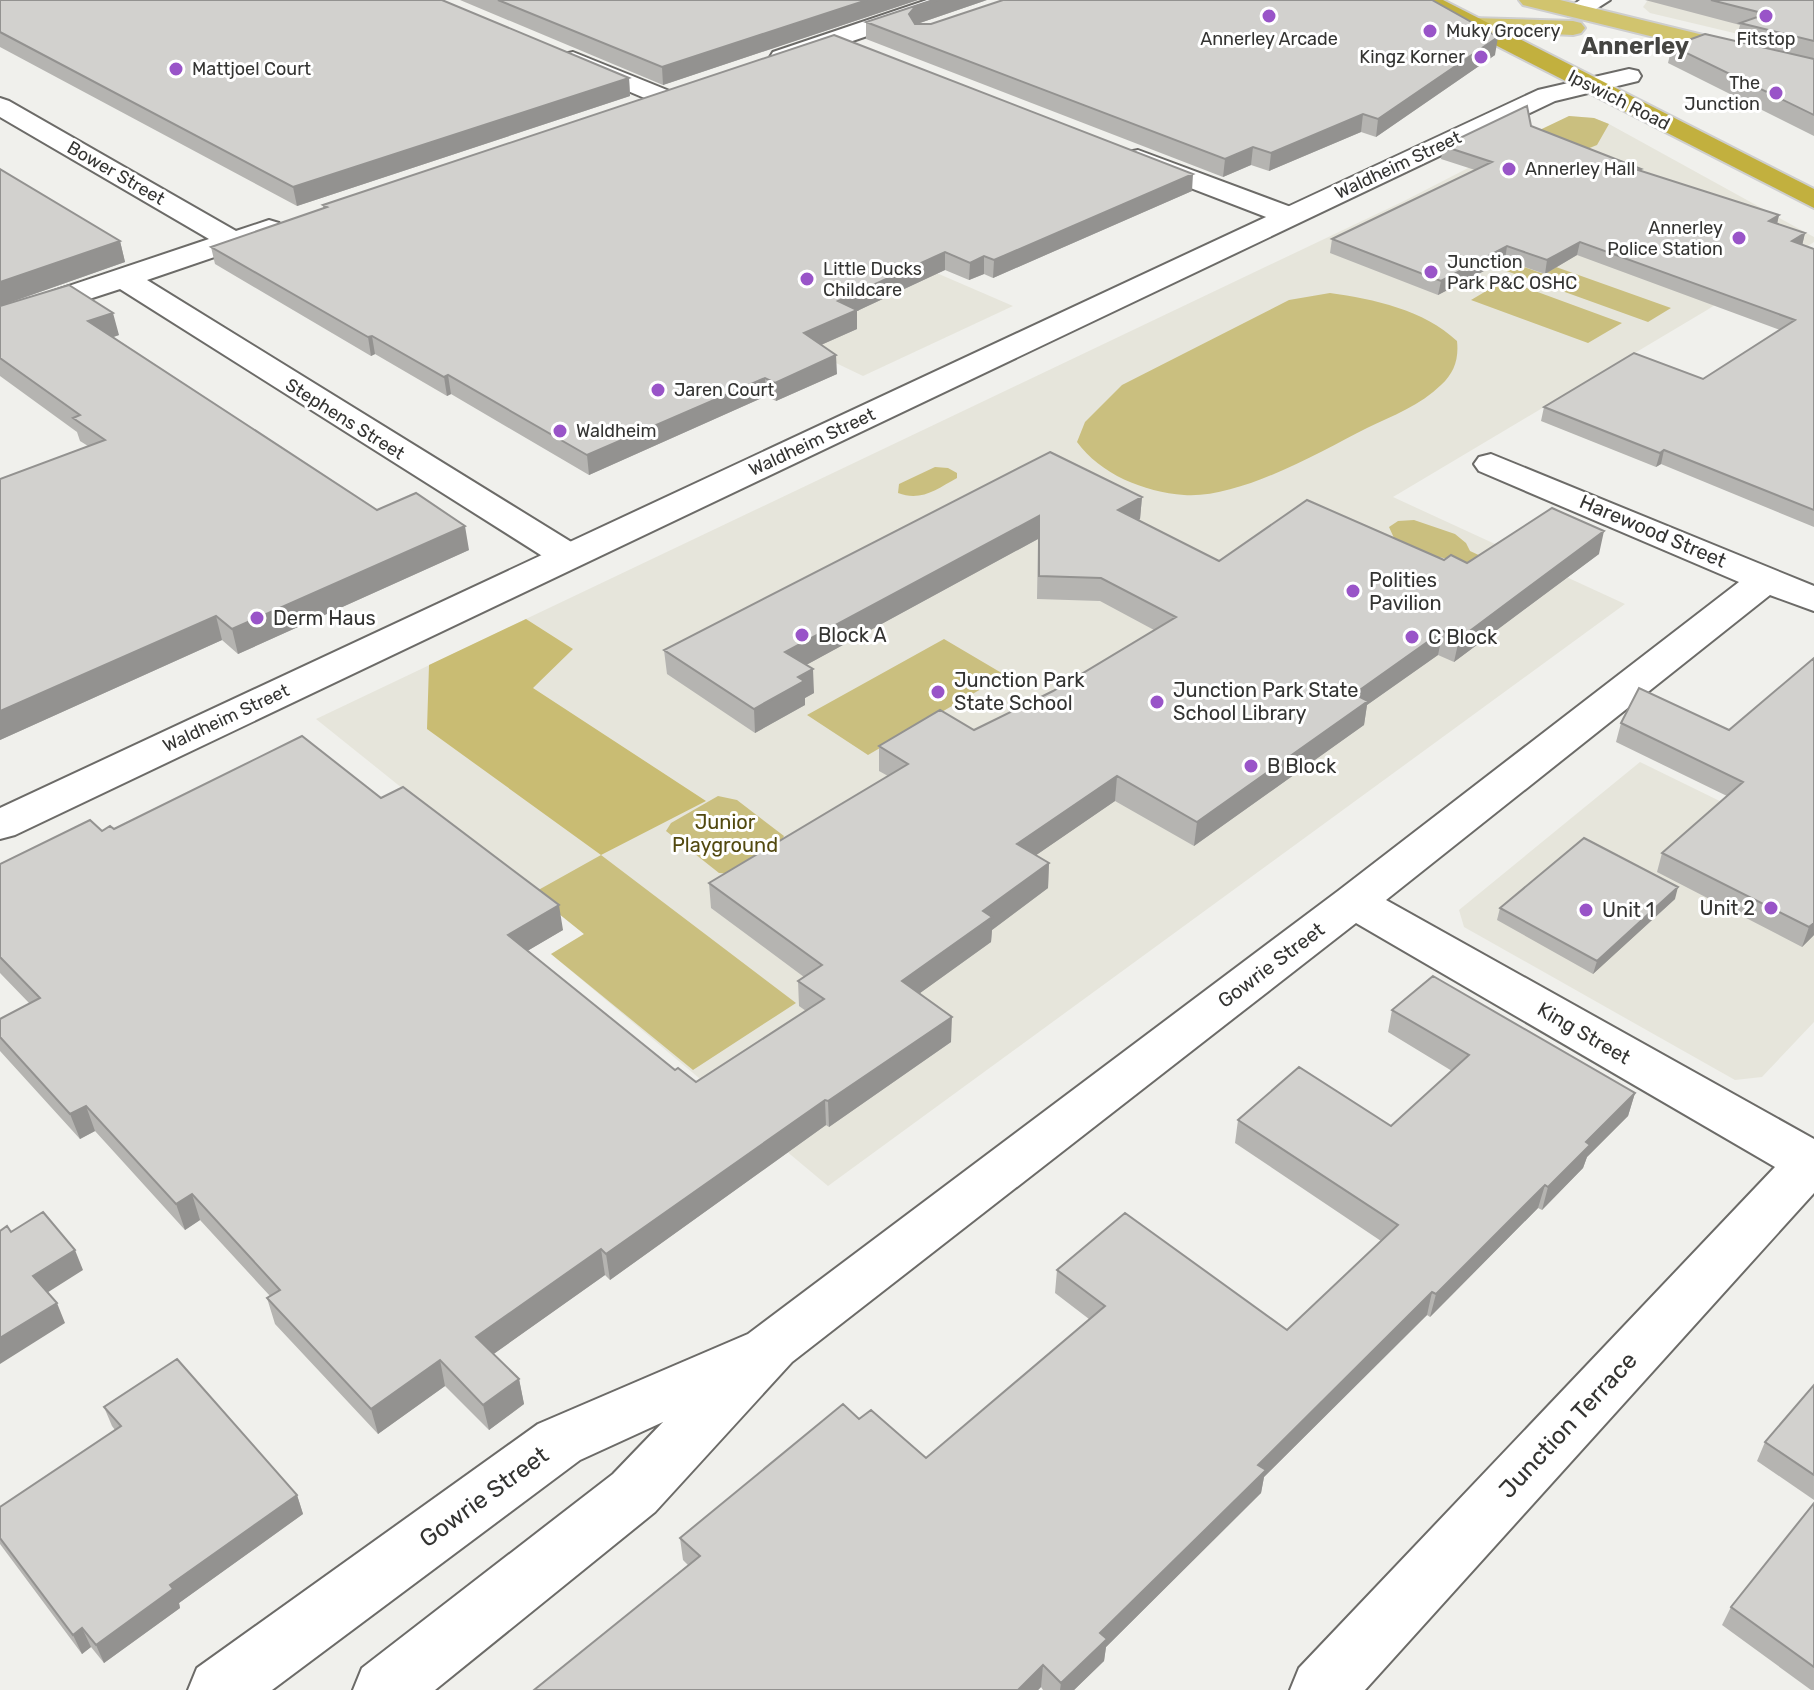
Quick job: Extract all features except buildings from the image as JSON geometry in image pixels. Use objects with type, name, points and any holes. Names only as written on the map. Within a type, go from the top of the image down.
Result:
[{"type":"highway","name":"Ipswich Road","points":[[1425,0],[1477,14],[1587,64]]},
{"type":"highway","name":"Ipswich Road","points":[[1530,26],[1587,64],[1814,200]]},
{"type":"highway","name":"Ipswich Road","points":[[1629,76],[1656,89]]},
{"type":"main road","points":[[1531,0],[1587,6],[1690,41]]},
{"type":"main road","points":[[1477,14],[1530,26],[1579,28],[1690,41],[1814,69]]},
{"type":"street","points":[[835,39],[869,52],[957,10]]},
{"type":"street","points":[[760,64],[835,39],[957,10]]},
{"type":"street","points":[[546,48],[663,97]]},
{"type":"street","name":"Waldheim Street","points":[[0,825],[1547,95],[1587,64],[1629,76]]},
{"type":"street","points":[[631,108],[692,87]]},
{"type":"street","name":"Bower Street","points":[[0,106],[233,241]]},
{"type":"street","points":[[1120,151],[1289,216]]},
{"type":"street","points":[[0,319],[300,218]]},
{"type":"street","name":"Stephens Street","points":[[123,278],[568,556]]},
{"type":"street","name":"Harewood Street","points":[[1491,464],[1814,600]]},
{"type":"street","name":"Gowrie Street","points":[[385,1690],[634,1493],[772,1346],[1354,902],[1767,579]]},
{"type":"street","name":"King Street","points":[[1354,902],[1813,1162]]},
{"type":"street","name":"Junction Terrace","points":[[1322,1690],[1813,1162]]},
{"type":"street","name":"Gowrie Street","points":[[220,1690],[559,1442],[772,1346]]},
{"type":"shaded area","points":[[1648,0],[1814,0],[1772,42],[1650,13],[1643,7]]},
{"type":"shaded area","name":"Junction Park State School","points":[[1569,116],[1594,118],[1609,124],[1814,237],[1814,242],[1707,310],[1393,497],[1625,604],[828,1186],[551,954],[584,934],[316,719],[1404,201]]},
{"type":"shaded area","name":"Little Ducks Childcare","points":[[756,195],[1013,306],[863,376],[607,253]]},
{"type":"shaded area","points":[[526,619],[573,649],[533,688],[706,801],[601,855],[427,729],[429,665]]},
{"type":"shaded area","points":[[1640,762],[1814,847],[1814,1022],[1762,1077],[1735,1080],[1464,927],[1459,910]]},
{"type":"green space","points":[[1569,116],[1594,118],[1609,124],[1597,145],[1572,155],[1525,137]]},
{"type":"green space","points":[[1510,262],[1544,274],[1556,267],[1671,308],[1648,322],[1498,268]]},
{"type":"green space","points":[[1505,280],[1622,323],[1588,343],[1471,300]]},
{"type":"green space","points":[[1330,293],[1398,308],[1444,330],[1457,341],[1456,360],[1449,376],[1415,404],[1302,461],[1229,490],[1184,495],[1154,490],[1110,472],[1077,442],[1085,422],[1122,385],[1289,300]]},
{"type":"green space","points":[[935,467],[948,468],[957,473],[957,478],[922,495],[898,493],[899,484]]},
{"type":"green space","points":[[1414,520],[1455,534],[1470,551],[1513,571],[1433,556],[1394,538],[1389,527],[1398,521]]},
{"type":"green space","points":[[944,639],[1005,675],[868,755],[807,715]]},
{"type":"green space","name":"Junior Playground","points":[[718,796],[737,800],[784,836],[776,851],[737,874],[719,873],[666,831],[671,823]]},
{"type":"green space","points":[[601,855],[796,1003],[693,1070],[551,954],[584,934],[533,893]]},
{"type":"place","name":"Annerley Arcade","points":[[1269,16]]},
{"type":"place","name":"Fitstop","points":[[1766,16]]},
{"type":"place","name":"Muky Grocery","points":[[1430,31]]},
{"type":"place","name":"Kingz Korner","points":[[1481,57]]},
{"type":"place","name":"Mattjoel Court","points":[[176,69]]},
{"type":"place","name":"The Junction","points":[[1776,93]]},
{"type":"place","name":"Annerley Hall","points":[[1509,169]]},
{"type":"place","name":"Annerley Police Station","points":[[1739,238]]},
{"type":"place","name":"Junction Park P&C OSHC","points":[[1431,272]]},
{"type":"place","name":"Little Ducks Childcare","points":[[807,279]]},
{"type":"place","name":"Jaren Court","points":[[658,390]]},
{"type":"place","name":"Waldheim","points":[[560,431]]},
{"type":"place","name":"Polities Pavilion","points":[[1353,591]]},
{"type":"place","name":"Derm Haus","points":[[257,618]]},
{"type":"place","name":"Block A","points":[[802,635]]},
{"type":"place","name":"C Block","points":[[1412,637]]},
{"type":"place","name":"Junction Park State School","points":[[938,692]]},
{"type":"place","name":"Junction Park State School Library","points":[[1157,702]]},
{"type":"place","name":"B Block","points":[[1251,766]]},
{"type":"place","name":"Unit 2","points":[[1771,908]]},
{"type":"place","name":"Unit 1","points":[[1586,910]]},
{"type":"district","name":"Annerley","points":[[1635,46]]}]
